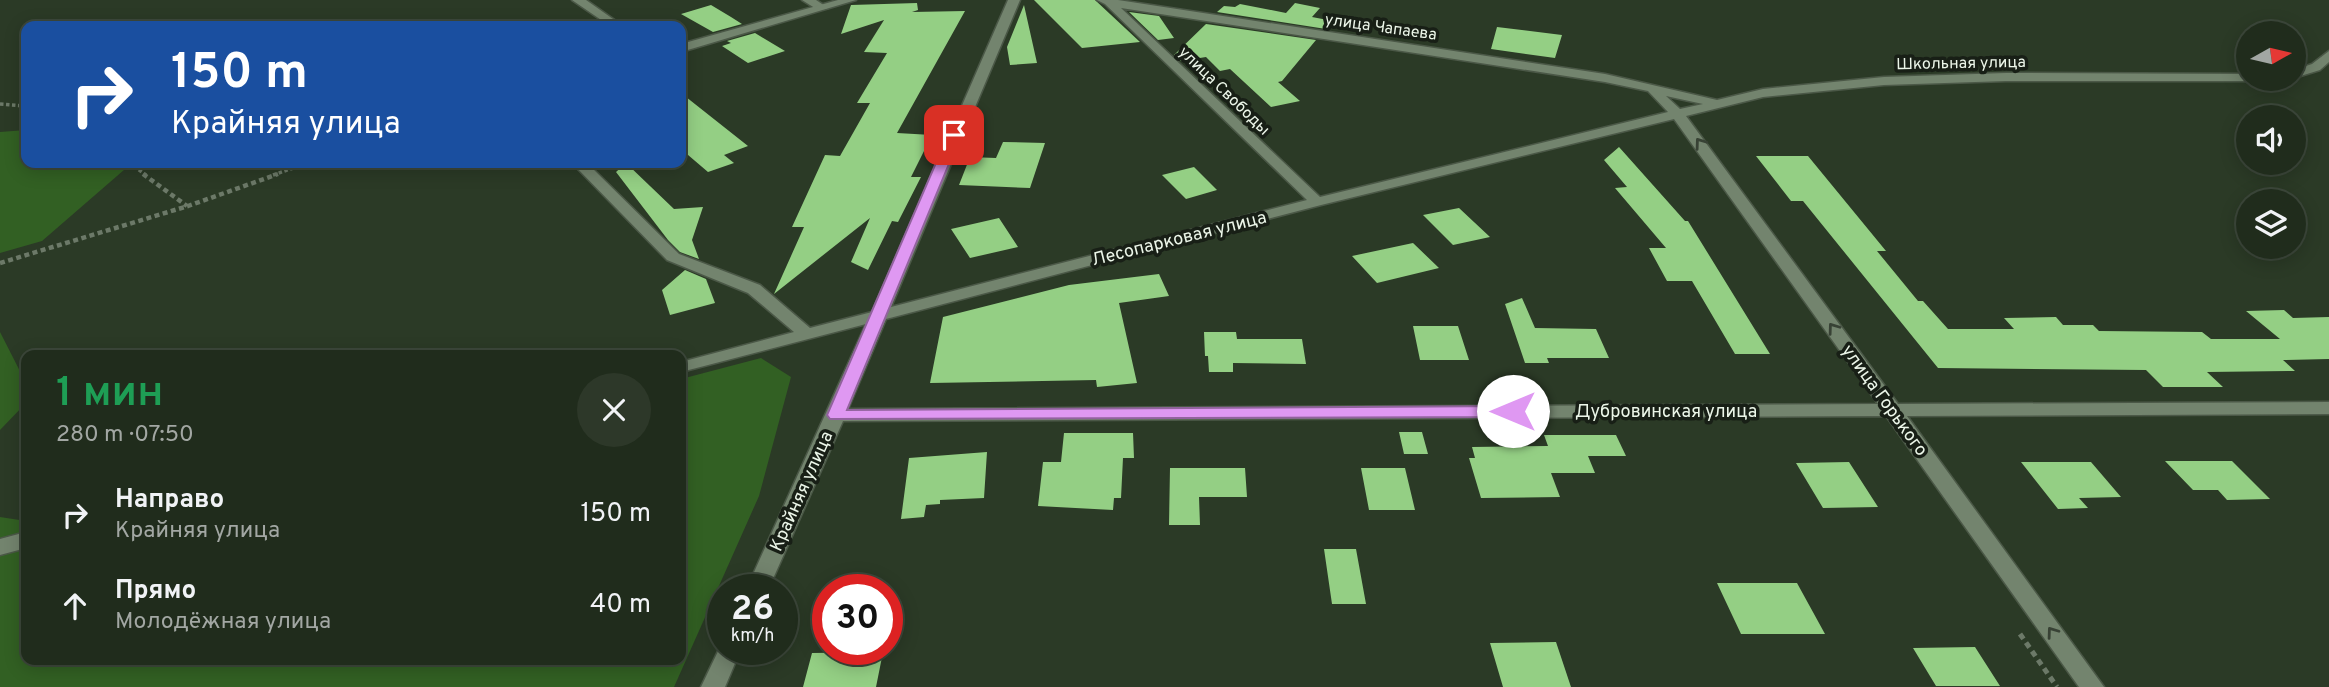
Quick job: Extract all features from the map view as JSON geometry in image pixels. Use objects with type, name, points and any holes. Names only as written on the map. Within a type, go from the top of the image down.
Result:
[{"type":"street","points":[[578,0],[610,21]]},
{"type":"street","points":[[808,0],[822,8]]},
{"type":"street","points":[[686,47],[850,0]]},
{"type":"street","name":"Крайняя улица","points":[[764,574],[836,415],[1014,0]]},
{"type":"street","name":"улица Чапаева","points":[[1106,1],[1605,78],[1719,103]]},
{"type":"street","name":"улица Свободы","points":[[1106,1],[1317,202]]},
{"type":"street","points":[[2306,70],[2316,67],[2329,57]]},
{"type":"street","name":"Школьная улица","points":[[1678,113],[1795,89],[1941,78],[2236,78]]},
{"type":"street","name":"улица Чапаева","points":[[1653,90],[1678,113]]},
{"type":"street","name":"Лесопарковая улица","points":[[686,366],[1317,202],[1678,113]]},
{"type":"street","name":"улица Горького","points":[[1678,113],[2092,687]]},
{"type":"street","points":[[584,168],[673,257],[754,289],[807,334]]},
{"type":"street","name":"Дубровинская улица","points":[[836,415],[2329,408]]},
{"type":"street","points":[[0,547],[21,541]]},
{"type":"street","points":[[713,687],[723,665]]},
{"type":"path","points":[[0,104],[21,106]]},
{"type":"path","points":[[136,168],[188,206]]},
{"type":"path","points":[[0,263],[188,206],[297,168]]},
{"type":"green space","points":[[21,130],[21,168],[126,168],[42,241],[0,253],[0,132]]},
{"type":"green space","points":[[0,332],[21,373],[21,408],[0,430]]},
{"type":"green space","points":[[761,358],[791,377],[759,496],[724,574],[707,574],[707,613],[686,660],[686,378]]},
{"type":"green space","points":[[0,517],[21,520],[21,665],[684,665],[674,687],[0,687]]},
{"type":"building","points":[[1034,0],[1095,0],[1140,42],[1082,48]]},
{"type":"building","points":[[917,3],[918,10],[912,12],[965,11],[897,133],[932,135],[911,177],[921,177],[898,222],[892,221],[868,270],[851,262],[870,218],[774,294],[804,227],[792,227],[825,155],[840,156],[870,103],[857,103],[887,53],[864,52],[884,20],[841,34],[851,5]]},
{"type":"building","points":[[1295,3],[1320,8],[1312,17],[1333,21],[1326,29],[1217,12],[1224,6],[1235,7],[1240,4],[1286,13]]},
{"type":"building","points":[[711,5],[742,24],[713,32],[681,14]]},
{"type":"building","points":[[1024,5],[1037,63],[1010,65],[1007,47]]},
{"type":"building","points":[[1129,12],[1159,16],[1174,38],[1158,40]]},
{"type":"building","points":[[1206,24],[1316,40],[1282,81],[1278,82],[1300,101],[1271,107],[1230,69],[1220,71],[1206,57],[1181,61],[1174,55]]},
{"type":"building","points":[[1497,27],[1562,35],[1555,58],[1491,49]]},
{"type":"building","points":[[755,33],[785,51],[748,63],[722,46],[731,43],[727,41]]},
{"type":"building","points":[[686,97],[748,146],[724,155],[734,163],[708,172],[686,153]]},
{"type":"building","points":[[1003,142],[1045,143],[1030,188],[959,185],[970,157],[996,158]]},
{"type":"building","points":[[1619,147],[1685,221],[1688,221],[1770,354],[1735,354],[1692,281],[1667,281],[1649,248],[1666,248],[1615,188],[1627,187],[1604,160]]},
{"type":"building","points":[[1756,156],[1808,156],[1886,251],[1877,251],[1918,301],[1923,301],[1948,329],[2014,329],[2004,318],[2056,317],[2063,325],[2093,325],[2099,331],[2202,332],[2211,339],[2280,339],[2246,311],[2284,310],[2293,318],[2329,317],[2329,359],[2283,360],[2295,371],[2207,372],[2223,387],[2163,387],[2146,370],[1938,368],[1803,201],[1791,201]]},
{"type":"building","points":[[1194,167],[1217,190],[1186,199],[1162,175]]},
{"type":"building","points":[[620,168],[631,168],[674,209],[703,207],[692,240],[699,259],[680,252],[668,240],[616,172]]},
{"type":"building","points":[[1459,208],[1490,237],[1453,245],[1423,215]]},
{"type":"building","points":[[999,218],[1018,247],[970,258],[951,229]]},
{"type":"building","points":[[1413,243],[1439,268],[1377,283],[1352,256]]},
{"type":"building","points":[[685,270],[706,279],[715,303],[670,315],[662,290]]},
{"type":"building","points":[[1159,274],[1169,296],[1119,303],[1137,383],[1097,387],[1096,380],[930,383],[943,317],[1069,285]]},
{"type":"building","points":[[1522,298],[1535,328],[1596,329],[1609,358],[1547,358],[1549,363],[1525,363],[1505,304]]},
{"type":"building","points":[[1413,326],[1458,326],[1469,360],[1420,360]]},
{"type":"building","points":[[1204,332],[1236,332],[1237,339],[1302,339],[1306,364],[1233,363],[1233,372],[1209,372]]},
{"type":"building","points":[[1399,432],[1422,432],[1428,454],[1404,454]]},
{"type":"building","points":[[1064,433],[1133,433],[1134,458],[1123,458],[1121,498],[1114,498],[1113,510],[1038,506],[1043,462],[1061,462]]},
{"type":"building","points":[[1544,435],[1616,435],[1626,456],[1588,456],[1595,473],[1551,473],[1560,497],[1481,498],[1469,458],[1475,458],[1472,447],[1548,446]]},
{"type":"building","points":[[987,452],[984,498],[940,500],[940,504],[926,505],[924,517],[901,519],[909,458]]},
{"type":"building","points":[[2165,461],[2232,461],[2270,499],[2227,500],[2218,490],[2193,490]]},
{"type":"building","points":[[1849,462],[1878,507],[1823,508],[1796,463]]},
{"type":"building","points":[[2021,462],[2091,462],[2121,497],[2079,498],[2088,508],[2058,509]]},
{"type":"building","points":[[1170,468],[1245,468],[1247,497],[1199,497],[1200,525],[1169,525]]},
{"type":"building","points":[[1361,468],[1405,468],[1415,510],[1369,510]]},
{"type":"building","points":[[1324,549],[1356,549],[1366,604],[1332,604]]},
{"type":"building","points":[[1717,583],[1797,583],[1825,634],[1741,634]]},
{"type":"building","points":[[1556,642],[1571,687],[1503,687],[1490,643]]},
{"type":"building","points":[[1975,647],[2000,686],[1936,686],[1913,648]]},
{"type":"building","points":[[812,653],[812,665],[880,665],[876,687],[803,687]]},
{"type":"route","points":[[954,135],[836,415],[1513,411]]}]
